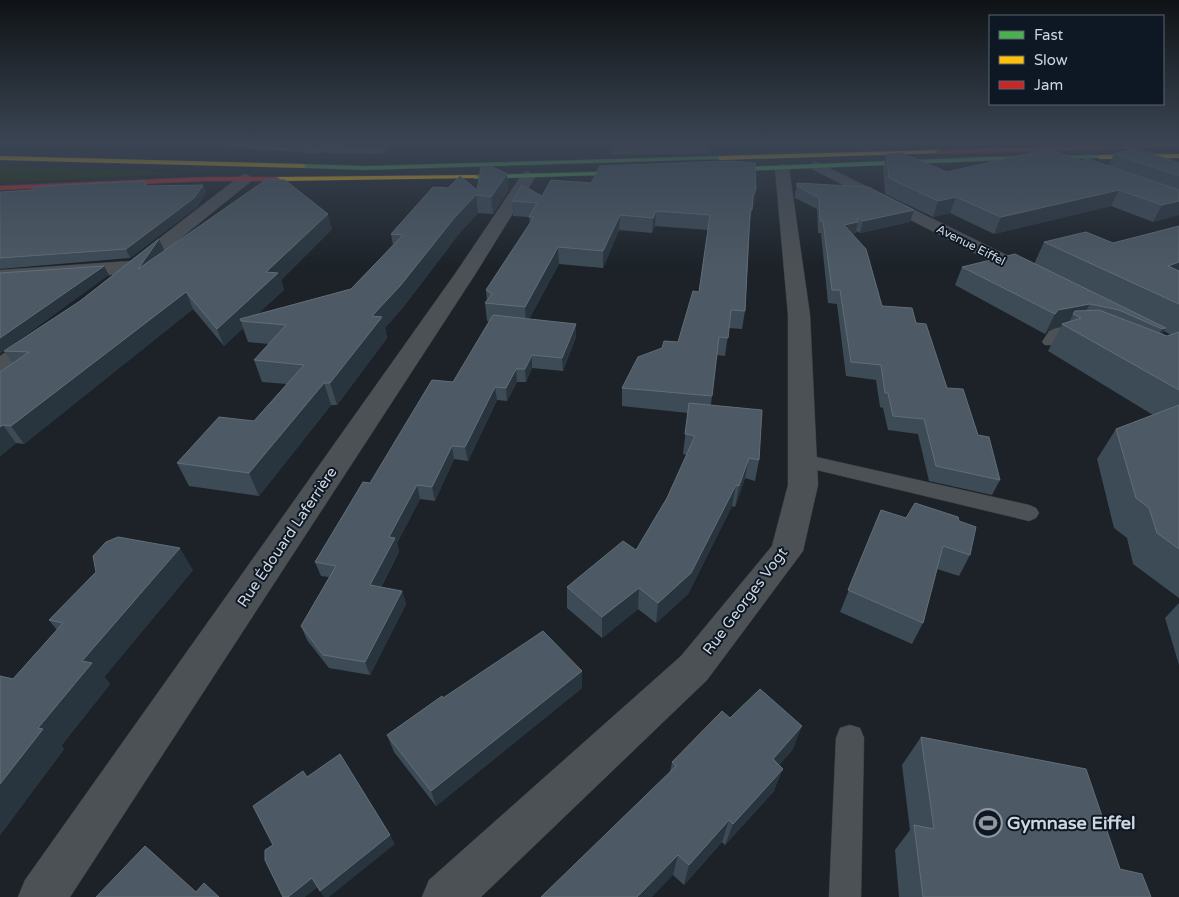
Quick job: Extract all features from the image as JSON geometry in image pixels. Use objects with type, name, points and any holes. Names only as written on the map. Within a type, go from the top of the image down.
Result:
[{"type":"main road","points":[[0,188],[59,185]]},
{"type":"street","points":[[107,288],[239,185]]},
{"type":"street","name":"Rue Édouard Laferrière","points":[[42,897],[466,273],[522,185]]},
{"type":"street","name":"Rue Georges Vogt","points":[[446,897],[694,668],[787,551],[803,485],[803,460],[799,314],[784,185]]},
{"type":"street","name":"Avenue Eiffel","points":[[854,185],[1051,285]]},
{"type":"street","points":[[0,276],[134,266]]},
{"type":"street","points":[[0,366],[56,328]]},
{"type":"lane","points":[[1050,342],[1054,334],[1064,330],[1091,330],[1099,333]]},
{"type":"lane","points":[[803,460],[1029,512]]},
{"type":"lane","points":[[845,897],[850,738]]},
{"type":"building","points":[[62,185],[203,185],[194,198],[126,249],[0,258],[0,192],[32,190],[35,187]]},
{"type":"building","points":[[259,185],[291,185],[328,214],[266,272],[278,273],[217,329],[186,292],[11,426],[3,425],[0,427],[0,372],[29,352],[4,351],[80,301],[159,239],[138,269]]},
{"type":"building","points":[[451,185],[471,185],[477,190],[478,185],[499,185],[491,197],[476,195],[455,217],[400,286],[372,316],[382,317],[330,383],[324,383],[249,473],[177,463],[219,417],[254,421],[304,365],[254,360],[286,325],[241,321],[240,319],[351,289],[403,235],[391,234],[433,187],[448,188]]},
{"type":"building","points":[[522,185],[542,196],[548,185],[756,185],[752,210],[750,210],[745,311],[731,310],[728,338],[719,337],[712,396],[622,388],[638,357],[662,348],[664,341],[678,342],[693,291],[699,292],[710,215],[656,211],[653,218],[620,215],[603,251],[558,247],[525,307],[485,303],[492,294],[486,290],[534,217],[529,217],[537,203],[512,201]]},
{"type":"building","points":[[830,185],[868,187],[914,210],[863,221],[857,218],[858,222],[844,225],[866,249],[882,306],[912,308],[916,323],[926,324],[947,388],[963,389],[978,435],[989,437],[1000,480],[936,466],[924,419],[893,416],[888,393],[885,393],[881,365],[851,362],[840,290],[832,290],[823,221],[820,221],[819,198],[797,186]]},
{"type":"building","points":[[904,185],[1164,185],[1179,190],[1179,201],[1162,205],[1119,190],[1001,217],[956,197],[938,201]]},
{"type":"building","points":[[1179,226],[1179,262],[1168,266],[1179,271],[1179,304],[1044,242],[1086,232],[1113,243]]},
{"type":"building","points":[[1015,254],[1166,328],[1162,329],[1119,310],[1090,304],[1058,310],[1055,314],[962,267]]},
{"type":"building","points":[[104,266],[0,338],[0,273]]},
{"type":"building","points":[[1099,310],[1167,336],[1179,332],[1179,390],[1062,324],[1081,318],[1073,314],[1075,311]]},
{"type":"building","points":[[493,315],[576,324],[562,358],[532,355],[525,369],[516,369],[506,388],[495,387],[465,447],[452,446],[432,487],[417,485],[389,537],[395,538],[370,585],[402,591],[365,662],[323,655],[301,626],[336,566],[315,562],[363,482],[370,483],[432,380],[453,382]]},
{"type":"building","points":[[689,403],[762,410],[759,460],[749,458],[739,486],[736,485],[691,573],[658,603],[639,588],[602,617],[567,587],[623,541],[636,550],[667,498],[695,436],[685,434]]},
{"type":"building","points":[[1179,405],[1179,549],[1157,533],[1149,508],[1136,498],[1116,429]]},
{"type":"building","points":[[915,503],[958,517],[959,521],[976,527],[970,555],[943,546],[923,623],[848,590],[881,510],[906,518]]},
{"type":"building","points":[[118,537],[180,548],[82,661],[92,663],[38,728],[43,729],[0,784],[0,676],[13,679],[63,623],[49,620],[96,572],[93,556],[106,542]]},
{"type":"building","points":[[543,631],[582,671],[431,791],[387,735],[442,696],[443,698]]},
{"type":"building","points":[[760,689],[802,726],[773,759],[783,769],[733,824],[729,820],[689,865],[678,855],[637,897],[541,897],[676,766],[672,762],[722,711],[730,718]]},
{"type":"building","name":"Gymnase Eiffel","points":[[921,737],[1086,769],[1120,869],[1142,874],[1151,897],[923,897],[914,825],[934,829]]},
{"type":"building","points":[[340,754],[390,835],[320,891],[312,878],[288,897],[283,897],[265,860],[265,850],[273,845],[253,806],[303,771],[307,777]]},
{"type":"building","points":[[145,846],[196,892],[204,883],[219,897],[96,897]]},
{"type":"traffic: jam","points":[[0,188],[72,185]]},
{"type":"place","name":"Gymnase Eiffel","points":[[988,823]]}]
